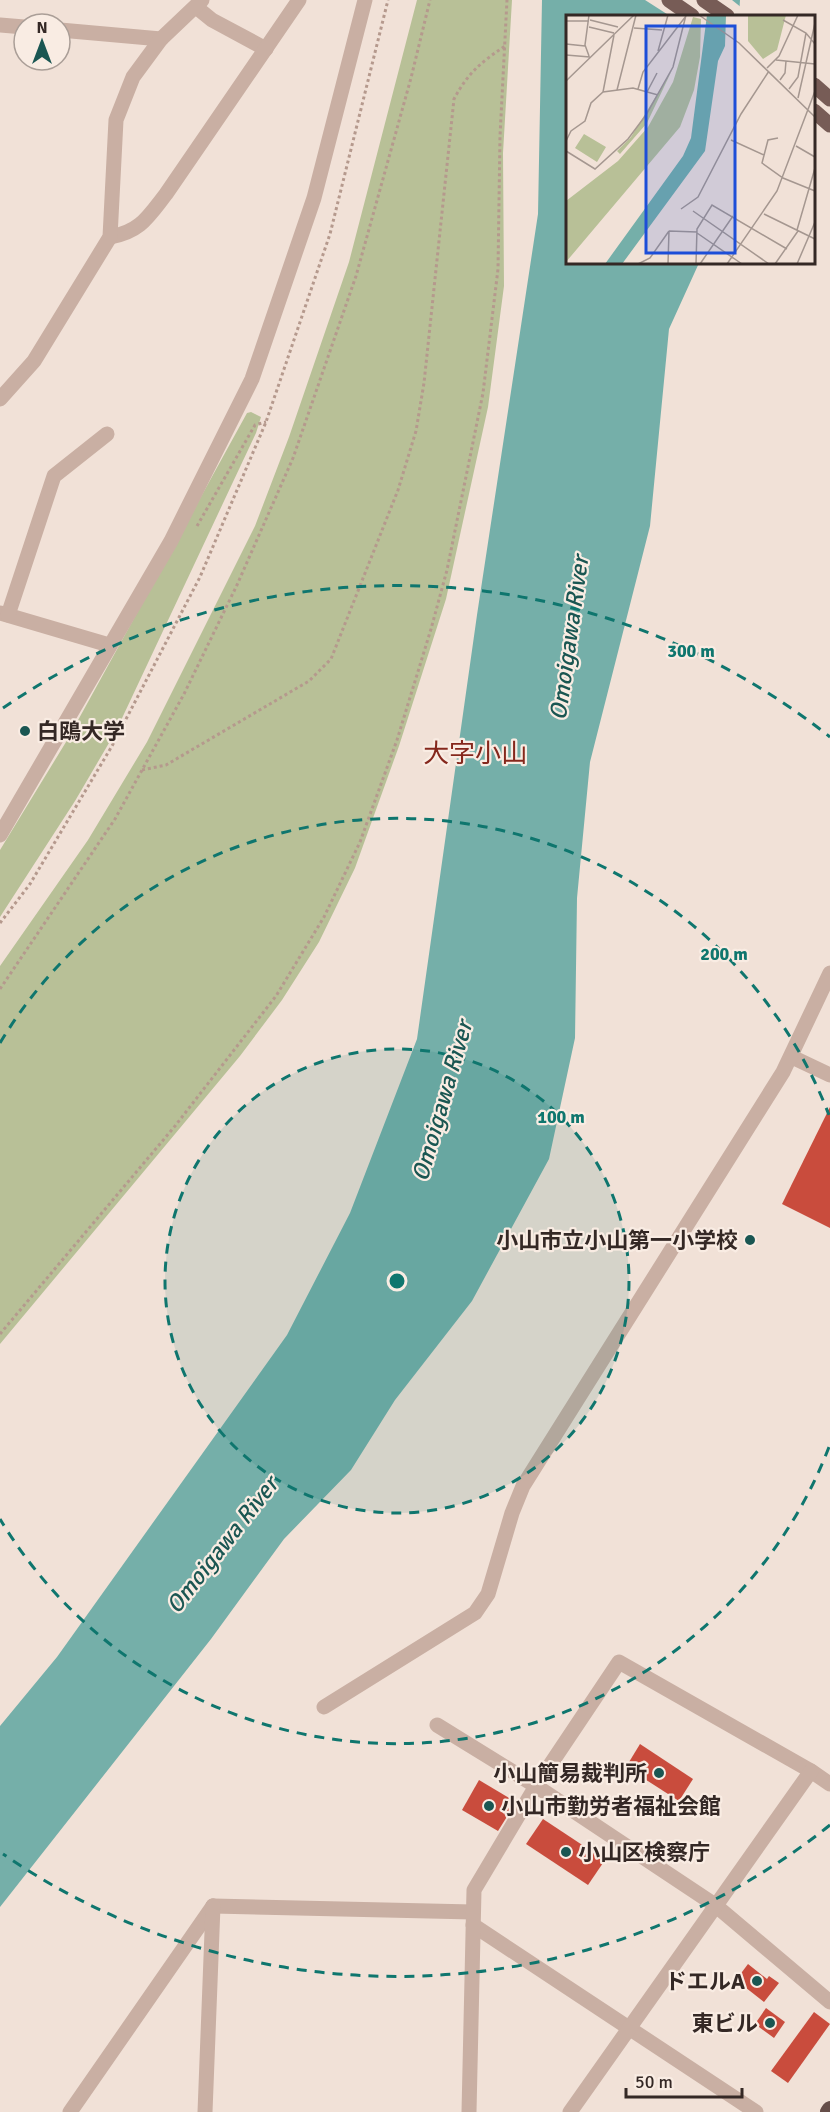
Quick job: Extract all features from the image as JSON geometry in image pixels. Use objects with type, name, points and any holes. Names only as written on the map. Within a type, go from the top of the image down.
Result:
[{"type":"main road","points":[[669,0],[691,15]]},
{"type":"main road","points":[[704,0],[726,15]]},
{"type":"main road","points":[[815,87],[830,99]]},
{"type":"main road","points":[[815,113],[830,125]]},
{"type":"street","points":[[110,237],[126,234],[142,225],[166,194],[299,0]]},
{"type":"street","points":[[0,834],[171,541],[252,379],[314,198],[365,0]]},
{"type":"street","points":[[0,399],[34,361],[110,237],[116,120],[133,77],[161,39],[199,3],[212,20],[266,49]]},
{"type":"street","points":[[72,31],[161,39]]},
{"type":"street","points":[[107,434],[54,476],[4,614],[109,645]]},
{"type":"street","points":[[324,1707],[475,1613],[488,1594],[512,1513],[523,1486],[792,1057],[830,973]]},
{"type":"street","points":[[792,1057],[830,1075]]},
{"type":"street","points":[[469,2112],[474,1890],[536,1786],[619,1662],[830,1784]]},
{"type":"street","points":[[437,1725],[536,1786],[715,1905],[830,2002]]},
{"type":"street","points":[[570,2112],[811,1771]]},
{"type":"street","points":[[213,1906],[473,1918],[629,2028],[756,2112]]},
{"type":"street","points":[[70,2112],[213,1906]]},
{"type":"street","points":[[205,2112],[213,1906]]},
{"type":"path","points":[[0,989],[115,819],[184,694],[237,585],[294,458],[356,276],[411,78],[430,0]]},
{"type":"path","points":[[0,1334],[175,1126],[276,996],[324,916],[360,842],[397,740],[447,570],[483,393],[498,269],[500,136],[507,0]]},
{"type":"path","points":[[142,770],[166,765],[309,681],[331,659],[398,489],[416,431],[424,383],[454,99],[464,80],[479,63],[505,46]]},
{"type":"path","points":[[197,527],[255,425],[266,422]]},
{"type":"path","points":[[0,923],[30,884],[112,746]]},
{"type":"green space","points":[[417,0],[512,0],[503,153],[504,286],[488,407],[446,599],[399,746],[355,868],[319,942],[282,1000],[240,1056],[0,1344],[0,966],[88,840],[147,742],[255,526],[289,437],[349,262]]},
{"type":"green space","points":[[251,412],[261,417],[256,433],[116,731],[75,801],[0,917],[0,850],[66,742],[247,413]]},
{"type":"water","name":"Omoigawa River","points":[[542,0],[740,0],[739,15],[566,15],[566,264],[699,264],[669,329],[650,526],[590,762],[577,898],[575,1038],[549,1159],[472,1301],[395,1400],[351,1470],[284,1539],[211,1639],[0,1907],[0,1726],[57,1657],[287,1335],[350,1213],[417,1039],[477,615],[538,214]]},
{"type":"pier","points":[[645,0],[732,0],[742,8],[742,15],[668,15]]},
{"type":"building","points":[[830,1107],[830,1228],[782,1204]]},
{"type":"building","name":"小山簡易裁判所","points":[[640,1744],[693,1779],[679,1801],[626,1767]]},
{"type":"building","name":"小山市勤労者福祉会館","points":[[479,1780],[516,1802],[498,1831],[462,1810]]},
{"type":"building","name":"小山区検察庁","points":[[543,1819],[605,1860],[588,1885],[526,1844]]},
{"type":"building","name":"ドエルA","points":[[748,1964],[767,1979],[769,1976],[779,1983],[764,2002],[736,1980]]},
{"type":"building","name":"東ビル","points":[[766,2008],[785,2022],[774,2038],[755,2024]]},
{"type":"building","points":[[814,2012],[830,2024],[788,2083],[771,2071]]},
{"type":"place","name":"白鴎大学","points":[[25,731]]},
{"type":"place","name":"小山市立小山第一小学校","points":[[750,1240]]},
{"type":"place","name":"小山簡易裁判所","points":[[659,1773]]},
{"type":"place","name":"小山市勤労者福祉会館","points":[[489,1806]]},
{"type":"place","name":"小山区検察庁","points":[[566,1852]]},
{"type":"place","name":"ドエルA","points":[[757,1981]]},
{"type":"place","name":"東ビル","points":[[770,2023]]},
{"type":"district","name":"大字小山","points":[[475,754]]}]
